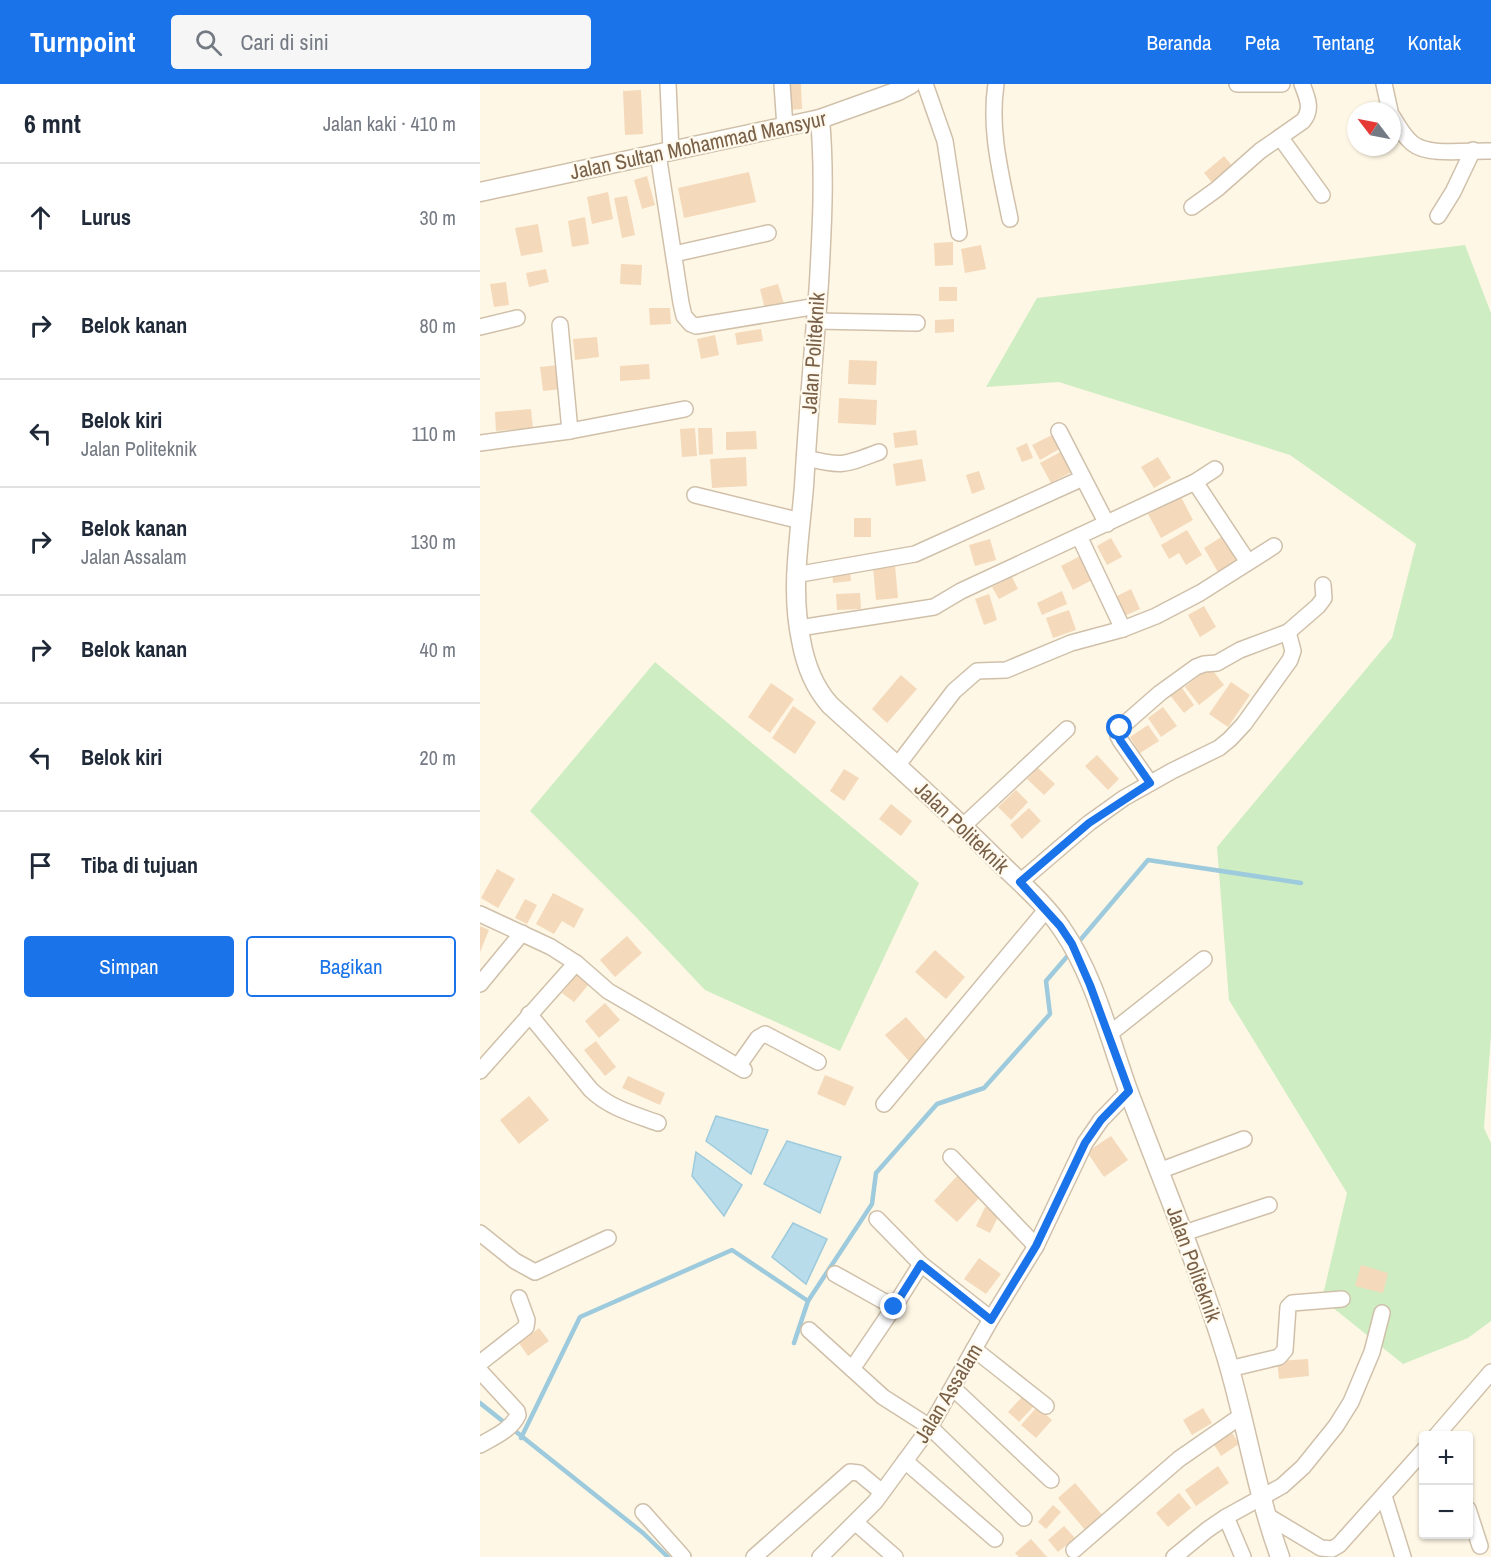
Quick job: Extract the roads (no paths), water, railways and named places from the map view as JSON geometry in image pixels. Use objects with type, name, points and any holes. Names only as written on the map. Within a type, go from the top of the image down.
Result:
[{"type":"street","points":[[668,84],[664,152],[674,254],[684,316],[691,324],[696,326],[817,314],[917,323]]},
{"type":"street","points":[[782,84],[785,127]]},
{"type":"street","name":"Jalan Sultan Mohammad Mansyur","points":[[480,192],[820,119],[898,92],[911,84]]},
{"type":"street","points":[[925,84],[945,141],[959,234]]},
{"type":"street","points":[[996,84],[993,120],[997,154],[1010,219]]},
{"type":"street","points":[[1238,84],[1282,84]]},
{"type":"street","points":[[1192,207],[1217,189],[1260,151],[1303,121],[1308,112],[1309,102],[1302,84]]},
{"type":"street","points":[[1384,84],[1388,102]]},
{"type":"street","name":"Jalan Politeknik","points":[[820,119],[824,162],[817,314],[795,574],[799,628],[806,657],[815,684],[822,696],[1020,882],[1046,910],[1074,947],[1184,1233],[1229,1369],[1264,1507],[1280,1557]]},
{"type":"street","points":[[1401,130],[1420,148],[1433,151],[1491,151]]},
{"type":"street","points":[[1280,137],[1322,195]]},
{"type":"street","points":[[1438,216],[1454,192],[1473,150]]},
{"type":"street","points":[[674,254],[768,233]]},
{"type":"street","points":[[480,327],[517,318]]},
{"type":"street","points":[[560,326],[570,431]]},
{"type":"street","points":[[480,442],[570,431],[685,409]]},
{"type":"street","points":[[1059,431],[1107,524]]},
{"type":"street","points":[[806,458],[834,465],[846,465],[879,452]]},
{"type":"street","points":[[799,628],[934,608],[961,591],[1195,482],[1215,469]]},
{"type":"street","points":[[795,574],[915,554],[1083,478]]},
{"type":"street","points":[[1195,482],[1248,562]]},
{"type":"street","points":[[695,495],[801,521]]},
{"type":"street","points":[[1079,536],[1123,629]]},
{"type":"street","points":[[897,766],[954,691],[977,671],[1006,670],[1071,643],[1123,629],[1156,616],[1200,593],[1274,546]]},
{"type":"street","points":[[1150,783],[1120,740],[1118,736],[1120,728],[1160,693],[1196,667],[1217,663],[1240,650],[1288,632],[1324,598],[1323,585]]},
{"type":"street","points":[[1020,882],[1089,823],[1150,783],[1219,748],[1237,732],[1290,660],[1293,651],[1288,632]]},
{"type":"street","points":[[963,826],[1067,729]]},
{"type":"street","points":[[884,1104],[1046,910]]},
{"type":"street","points":[[480,914],[551,947],[576,963],[608,991],[741,1067],[758,1038],[765,1034],[818,1062]]},
{"type":"street","points":[[480,984],[522,933]]},
{"type":"street","points":[[1108,1035],[1204,959]]},
{"type":"street","points":[[480,1071],[576,963]]},
{"type":"street","points":[[529,1014],[602,1100],[618,1109],[658,1123]]},
{"type":"street","name":"Jalan Assalam","points":[[820,1557],[856,1523],[930,1427],[1036,1246],[1085,1143],[1101,1120],[1129,1091]]},
{"type":"street","points":[[1159,1171],[1245,1139]]},
{"type":"street","points":[[951,1157],[1036,1246]]},
{"type":"street","points":[[1184,1233],[1269,1205]]},
{"type":"street","points":[[877,1219],[921,1264],[991,1320]]},
{"type":"street","points":[[482,1237],[515,1261],[535,1272],[608,1238]]},
{"type":"street","points":[[852,1369],[921,1264]]},
{"type":"street","points":[[835,1274],[894,1307]]},
{"type":"street","points":[[480,1363],[526,1327],[527,1320],[519,1299]]},
{"type":"street","points":[[1229,1369],[1279,1357],[1285,1350],[1288,1307],[1292,1303],[1342,1299]]},
{"type":"street","points":[[1174,1557],[1226,1517],[1264,1507],[1293,1477],[1336,1426],[1351,1402],[1364,1373],[1382,1313]]},
{"type":"street","points":[[809,1330],[883,1397],[930,1427],[1024,1518]]},
{"type":"street","points":[[974,1349],[1046,1406]]},
{"type":"street","points":[[480,1371],[517,1411],[518,1415],[510,1426],[480,1445]]},
{"type":"street","points":[[1443,1431],[1491,1372]]},
{"type":"street","points":[[954,1388],[1051,1480]]},
{"type":"street","points":[[1074,1550],[1179,1459],[1241,1416]]},
{"type":"street","points":[[1264,1507],[1328,1553],[1339,1545],[1419,1456]]},
{"type":"street","points":[[905,1461],[995,1539]]},
{"type":"street","points":[[754,1557],[850,1472],[860,1473],[882,1492]]},
{"type":"street","points":[[1384,1496],[1403,1557]]},
{"type":"street","points":[[643,1512],[683,1557]]},
{"type":"street","points":[[1226,1517],[1243,1557]]},
{"type":"street","points":[[856,1523],[895,1557]]},
{"type":"street","points":[[1473,1524],[1480,1546]]},
{"type":"water","points":[[716,1116],[768,1130],[751,1174],[706,1141]]},
{"type":"water","points":[[787,1141],[841,1157],[820,1213],[764,1184]]},
{"type":"water","points":[[696,1152],[742,1185],[724,1216],[692,1176]]},
{"type":"water","points":[[793,1223],[827,1239],[806,1284],[772,1257]]},
{"type":"waterway","points":[[1076,945],[1148,860],[1301,883]]},
{"type":"waterway","points":[[794,1343],[808,1301],[872,1204],[876,1173],[937,1104],[984,1088],[1050,1014],[1046,981],[1071,952]]},
{"type":"waterway","points":[[521,1438],[580,1317],[732,1250],[808,1301]]},
{"type":"waterway","points":[[480,1403],[643,1533],[668,1557]]}]
